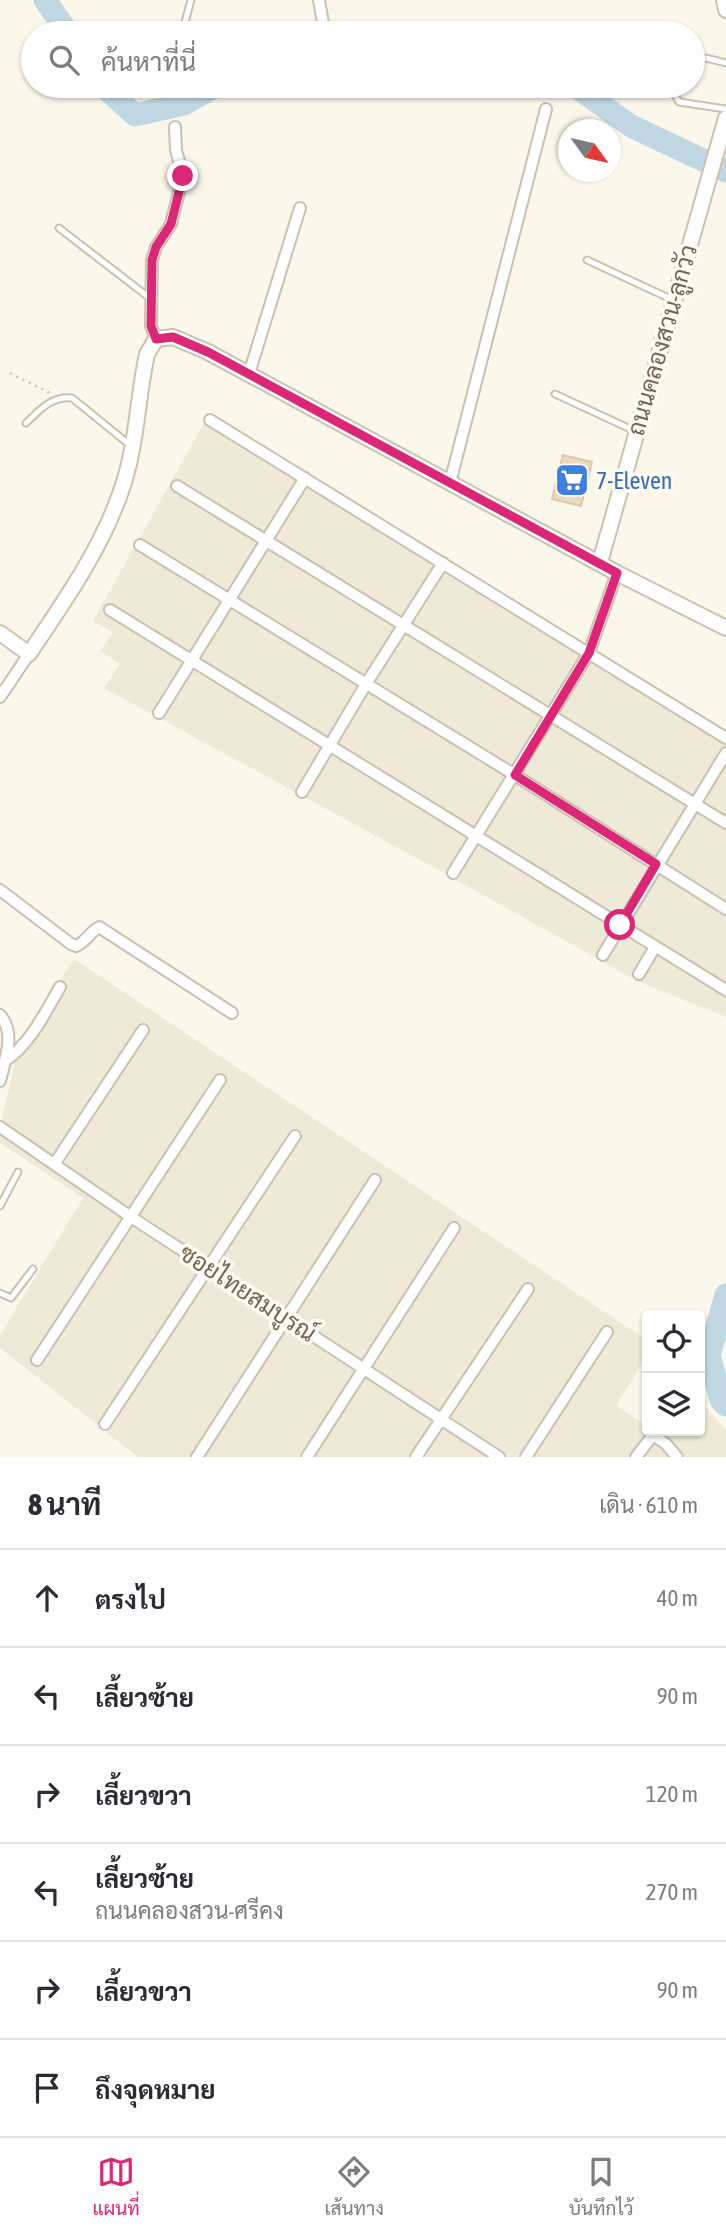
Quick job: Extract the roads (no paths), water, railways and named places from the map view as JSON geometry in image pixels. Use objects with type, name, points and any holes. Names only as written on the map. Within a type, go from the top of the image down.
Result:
[{"type":"street","points":[[319,0],[323,21]]},
{"type":"street","points":[[724,0],[726,10]]},
{"type":"street","points":[[450,483],[546,109]]},
{"type":"street","name":"ถนนคลองสวน-ลูกวัว","points":[[600,562],[726,118]]},
{"type":"street","points":[[156,339],[151,326],[154,251],[171,224],[182,186],[175,127]]},
{"type":"street","points":[[248,374],[300,208]]},
{"type":"street","points":[[156,339],[173,337],[208,352],[617,573],[726,628]]},
{"type":"street","points":[[0,697],[80,575],[113,513],[122,491],[132,447],[144,366],[147,354],[156,339]]},
{"type":"street","points":[[210,420],[726,738]]},
{"type":"street","points":[[159,713],[305,478]]},
{"type":"street","points":[[177,486],[726,823]]},
{"type":"street","points":[[140,545],[515,775],[726,909]]},
{"type":"street","points":[[302,793],[366,684],[443,563]]},
{"type":"street","points":[[453,873],[589,653],[617,573]]},
{"type":"street","points":[[110,610],[726,990]]},
{"type":"street","points":[[0,633],[29,654]]},
{"type":"street","points":[[603,955],[726,753]]},
{"type":"street","points":[[0,890],[71,944],[82,944],[93,930],[99,927],[232,1013]]},
{"type":"street","points":[[639,974],[655,947]]},
{"type":"street","points":[[5,1061],[16,1054],[27,1040],[60,987]]},
{"type":"street","points":[[0,1014],[7,1024],[9,1036],[0,1081]]},
{"type":"street","points":[[55,1163],[143,1030]]},
{"type":"street","points":[[37,1360],[220,1080]]},
{"type":"street","name":"ซอยไทยสมบูรณ์","points":[[0,1127],[131,1217],[499,1457]]},
{"type":"street","points":[[105,1424],[295,1136]]},
{"type":"street","points":[[197,1457],[375,1180]]},
{"type":"street","points":[[307,1457],[454,1228]]},
{"type":"street","points":[[415,1457],[527,1289]]},
{"type":"street","points":[[526,1457],[607,1332]]},
{"type":"street","points":[[636,1457],[644,1443],[653,1436],[666,1444],[677,1457]]},
{"type":"lane","points":[[185,21],[191,0]]},
{"type":"lane","points":[[705,58],[726,63]]},
{"type":"lane","points":[[677,98],[679,102],[726,109]]},
{"type":"lane","points":[[59,229],[151,299]]},
{"type":"lane","points":[[587,260],[673,300]]},
{"type":"lane","points":[[555,394],[637,432]]},
{"type":"lane","points":[[26,423],[49,402],[59,398],[72,398],[132,447]]},
{"type":"lane","points":[[0,1206],[3,1193],[18,1171]]},
{"type":"lane","points":[[0,1293],[11,1298],[33,1269]]},
{"type":"waterway","points":[[45,0],[60,21]]},
{"type":"waterway","points":[[116,98],[135,115],[184,104],[195,98]]},
{"type":"waterway","points":[[592,98],[631,126],[726,171]]},
{"type":"waterway","points":[[726,1295],[709,1355],[721,1400],[726,1405]]},
{"type":"place","name":"7-Eleven","points":[[572,480]]}]
